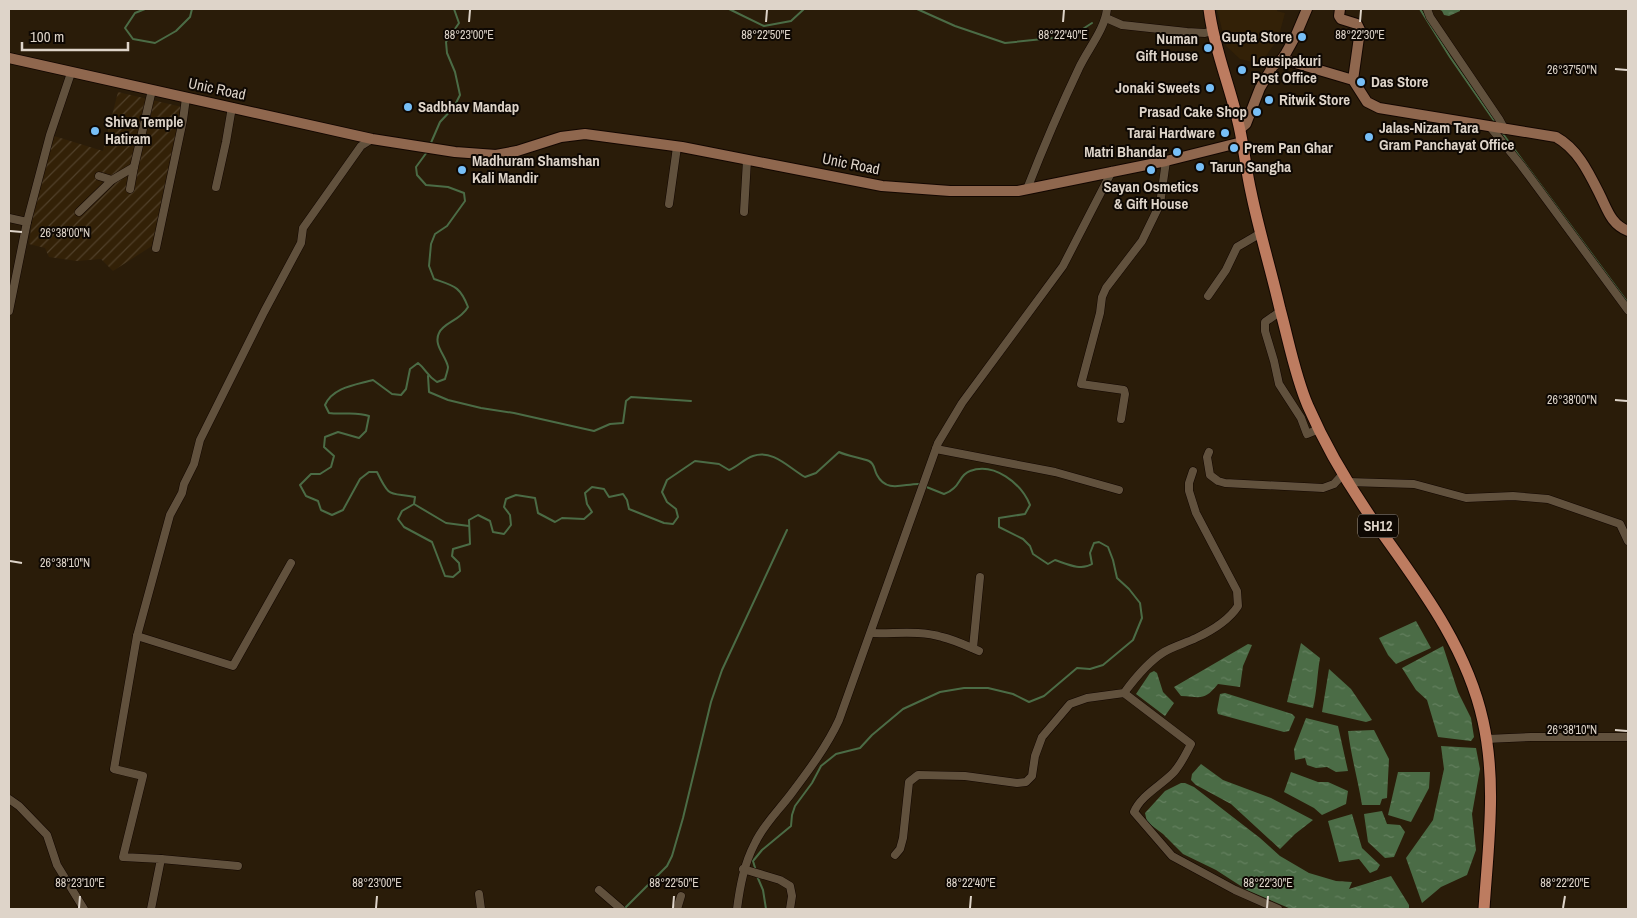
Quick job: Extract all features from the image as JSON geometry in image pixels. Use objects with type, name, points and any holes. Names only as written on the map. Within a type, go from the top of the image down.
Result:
[{"type":"main road","name":"SH12","points":[[1209,9],[1212,31],[1240,129],[1250,192],[1291,357],[1307,404],[1345,478],[1421,586],[1456,646],[1472,682],[1483,721],[1489,772],[1490,833],[1484,909]]},
{"type":"main road","points":[[1240,129],[1246,124],[1260,88],[1272,66],[1282,60],[1296,35],[1307,9]]},
{"type":"main road","points":[[1340,9],[1339,16],[1341,19],[1357,24],[1360,30],[1353,80],[1367,102],[1379,108],[1491,128],[1556,137],[1568,144],[1580,158],[1611,219],[1620,228],[1628,231]]},
{"type":"main road","name":"Unic Road","points":[[9,58],[372,139],[455,152],[496,155],[561,138],[585,134],[677,147],[882,186],[950,191],[1018,191],[1166,161],[1242,142]]},
{"type":"main road","points":[[1282,60],[1353,80]]},
{"type":"street","points":[[1027,189],[1056,116],[1106,18],[1107,9]]},
{"type":"street","points":[[1427,9],[1430,17],[1505,130]]},
{"type":"street","points":[[1106,18],[1122,25],[1186,32],[1212,31]]},
{"type":"street","points":[[9,311],[27,222],[50,135],[71,72]]},
{"type":"street","points":[[130,189],[152,90]]},
{"type":"street","points":[[156,248],[186,98]]},
{"type":"street","points":[[216,187],[232,107]]},
{"type":"street","points":[[1491,128],[1521,165],[1628,310]]},
{"type":"street","points":[[238,866],[123,857],[143,776],[114,769],[137,636],[170,515],[194,464],[200,440],[301,243],[303,228],[361,146],[372,139]]},
{"type":"street","points":[[669,204],[677,147]]},
{"type":"street","points":[[744,212],[747,160]]},
{"type":"street","points":[[1121,419],[1124,390],[1081,384],[1100,312],[1102,297],[1106,288],[1142,241],[1160,204],[1166,161]]},
{"type":"street","points":[[79,212],[112,180],[134,167]]},
{"type":"street","points":[[737,909],[755,842],[765,825],[792,793],[831,736],[839,720],[936,449],[962,403],[1063,266],[1112,171]]},
{"type":"street","points":[[99,176],[112,180]]},
{"type":"street","points":[[9,218],[27,222]]},
{"type":"street","points":[[1208,296],[1226,270],[1238,247],[1261,233]]},
{"type":"street","points":[[1281,311],[1266,322],[1265,331],[1279,384],[1300,418],[1307,434],[1319,428]]},
{"type":"street","points":[[936,449],[1055,472],[1119,490]]},
{"type":"street","points":[[1209,452],[1207,457],[1210,475],[1218,481],[1225,483],[1323,488],[1345,478],[1414,484],[1466,498],[1513,496],[1548,499],[1620,524],[1628,541]]},
{"type":"street","points":[[1124,693],[1152,660],[1214,627],[1234,612],[1238,606],[1237,591],[1194,506],[1188,484],[1193,471]]},
{"type":"street","points":[[137,636],[234,666],[290,563]]},
{"type":"street","points":[[871,633],[891,634],[910,632],[941,636],[976,650],[980,577]]},
{"type":"street","points":[[895,855],[900,849],[903,838],[910,782],[918,774],[966,776],[1018,783],[1026,782],[1032,776],[1035,756],[1042,737],[1070,704],[1087,698],[1124,693],[1191,744],[1175,771],[1147,796],[1134,812],[1172,856],[1235,890],[1278,909]]},
{"type":"street","points":[[1486,739],[1628,737]]},
{"type":"street","points":[[9,799],[19,806],[47,835],[57,865],[84,909]]},
{"type":"street","points":[[151,909],[161,859]]},
{"type":"street","points":[[746,870],[780,880],[790,886],[792,896],[790,909]]},
{"type":"street","points":[[599,890],[621,908]]},
{"type":"street","points":[[479,894],[482,909]]},
{"type":"street","points":[[677,909],[681,896]]},
{"type":"shaded area","points":[[1217,9],[1277,9],[1277,11],[1285,13],[1278,39],[1263,60],[1256,63],[1240,59],[1226,46]]},
{"type":"shaded area","points":[[118,92],[182,107],[152,246],[113,271],[101,259],[77,261],[49,257],[45,248],[29,244],[34,208],[54,136],[103,151]]},
{"type":"water","points":[[1438,9],[1460,9],[1460,11],[1449,16],[1444,15]]},
{"type":"water","points":[[1416,621],[1431,648],[1396,664],[1388,655],[1379,638]]},
{"type":"water","points":[[1301,643],[1320,658],[1313,708],[1287,702]]},
{"type":"water","points":[[1248,644],[1252,645],[1243,666],[1240,687],[1218,684],[1206,696],[1198,697],[1181,696],[1174,687]]},
{"type":"water","points":[[1443,646],[1458,692],[1471,718],[1474,737],[1471,741],[1438,737],[1427,700],[1416,690],[1402,668]]},
{"type":"water","points":[[1329,669],[1351,689],[1372,720],[1366,722],[1322,712]]},
{"type":"water","points":[[1154,671],[1157,673],[1163,692],[1174,703],[1165,716],[1136,694],[1150,673]]},
{"type":"water","points":[[1225,693],[1292,714],[1295,717],[1289,731],[1284,732],[1218,714],[1220,694]]},
{"type":"water","points":[[1306,718],[1338,726],[1348,771],[1336,772],[1327,767],[1316,768],[1307,765],[1305,758],[1295,760],[1294,749]]},
{"type":"water","points":[[1374,730],[1389,759],[1387,798],[1382,799],[1380,805],[1362,805],[1348,731]]},
{"type":"water","points":[[1441,746],[1476,748],[1480,769],[1472,814],[1476,850],[1467,875],[1441,887],[1422,903],[1406,858],[1433,820],[1444,769]]},
{"type":"water","points":[[1201,764],[1223,780],[1271,798],[1313,820],[1280,849],[1231,804],[1196,785],[1191,780],[1192,774]]},
{"type":"water","points":[[1291,772],[1318,782],[1328,782],[1348,791],[1346,804],[1322,815],[1314,808],[1284,792]]},
{"type":"water","points":[[1398,772],[1430,772],[1429,788],[1411,822],[1388,815]]},
{"type":"water","points":[[1181,783],[1194,787],[1260,838],[1280,856],[1309,873],[1336,881],[1352,882],[1349,889],[1391,876],[1409,905],[1409,909],[1291,909],[1247,890],[1216,870],[1183,854],[1163,834],[1147,822],[1145,813],[1165,791]]},
{"type":"water","points":[[1382,811],[1387,824],[1400,825],[1405,832],[1394,857],[1385,858],[1368,842],[1364,814]]},
{"type":"water","points":[[1352,814],[1362,848],[1380,865],[1377,870],[1370,873],[1359,859],[1339,862],[1328,821]]},
{"type":"waterway","points":[[145,9],[135,13],[125,28],[133,39],[155,43],[176,31],[190,17],[192,9]]},
{"type":"waterway","points":[[430,145],[440,122],[454,107],[460,95],[455,72],[447,53],[446,42],[459,23],[454,9]]},
{"type":"waterway","points":[[729,9],[764,26],[791,21],[804,9]]},
{"type":"waterway","points":[[917,9],[955,26],[1005,43],[1072,36],[1092,23]]},
{"type":"waterway","points":[[1420,9],[1450,57],[1495,122]]},
{"type":"waterway","points":[[1503,134],[1628,303]]},
{"type":"waterway","points":[[427,152],[416,167],[417,175],[426,185],[448,187],[464,193],[465,201],[447,226],[435,234],[431,244],[429,266],[434,279],[456,288],[468,307],[465,312],[441,329],[439,333],[439,346],[448,367],[445,379],[437,382],[418,363],[410,369],[406,389],[401,395],[392,394],[373,380],[339,390],[329,399],[325,405],[329,413],[369,416],[366,431],[359,438],[338,432],[325,437],[324,447],[334,456],[331,467],[320,474],[311,474],[300,485],[306,496],[318,501],[321,510],[332,515],[343,510],[360,479],[369,472],[377,472],[385,487],[391,493],[415,497],[414,504],[402,511],[398,519],[404,527],[432,542],[445,576],[453,577],[460,571],[459,563],[452,556],[453,549],[470,544],[469,520],[478,515],[490,521],[493,532],[504,534],[511,525],[510,515],[504,507],[506,499],[516,495],[535,498],[538,513],[555,522],[562,518],[584,519],[592,512],[587,504],[585,493],[592,487],[604,489],[609,497],[623,494],[629,509],[664,523],[673,524],[678,517],[676,509],[667,502],[662,492],[667,480],[695,461],[719,464],[729,470],[753,456],[767,455],[780,460],[805,477],[816,473],[839,452],[871,462],[881,481],[891,486],[920,484]]},
{"type":"waterway","points":[[428,376],[429,392],[448,400],[594,431],[610,424],[623,423],[626,401],[631,397],[691,401]]},
{"type":"waterway","points":[[756,871],[753,861],[762,850],[791,826],[795,806],[812,783],[821,766],[836,754],[860,748],[872,735],[903,709],[940,692],[964,688],[988,688],[1013,694],[1029,702],[1044,696],[1077,668],[1090,669],[1103,665],[1133,640],[1142,618],[1140,603],[1117,578],[1108,547],[1099,542],[1094,543],[1090,553],[1092,564],[1088,566],[1074,566],[1055,560],[1048,564],[1033,554],[1030,546],[1023,539],[999,527],[999,518],[1025,514],[1030,505],[1026,497],[1013,482],[1006,476],[988,469],[970,471],[965,474],[953,489],[944,494],[924,486]]},
{"type":"waterway","points":[[414,504],[446,523],[469,526]]},
{"type":"waterway","points":[[624,909],[667,866],[672,856],[711,702],[722,670],[787,530]]},
{"type":"waterway","points":[[757,876],[763,890],[766,909]]},
{"type":"place","name":"Gupta Store","points":[[1302,37]]},
{"type":"place","name":"Numan Gift House","points":[[1208,48]]},
{"type":"place","name":"Leusipakuri Post Office","points":[[1242,70]]},
{"type":"place","name":"Das Store","points":[[1361,82]]},
{"type":"place","name":"Jonaki Sweets","points":[[1210,88]]},
{"type":"place","name":"Ritwik Store","points":[[1269,100]]},
{"type":"place","name":"Sadbhav Mandap","points":[[408,107]]},
{"type":"place","name":"Prasad Cake Shop","points":[[1257,112]]},
{"type":"place","name":"Shiva Temple Hatiram","points":[[95,131]]},
{"type":"place","name":"Tarai Hardware","points":[[1225,133]]},
{"type":"place","name":"Jalas-Nizam Tara Gram Panchayat Office","points":[[1369,137]]},
{"type":"place","name":"Prem Pan Ghar","points":[[1234,148]]},
{"type":"place","name":"Matri Bhandar","points":[[1177,152]]},
{"type":"place","name":"Tarun Sangha","points":[[1200,167]]},
{"type":"place","name":"Madhuram Shamshan Kali Mandir","points":[[462,170]]},
{"type":"place","name":"Sayan Osmetics & Gift House","points":[[1151,170]]}]
